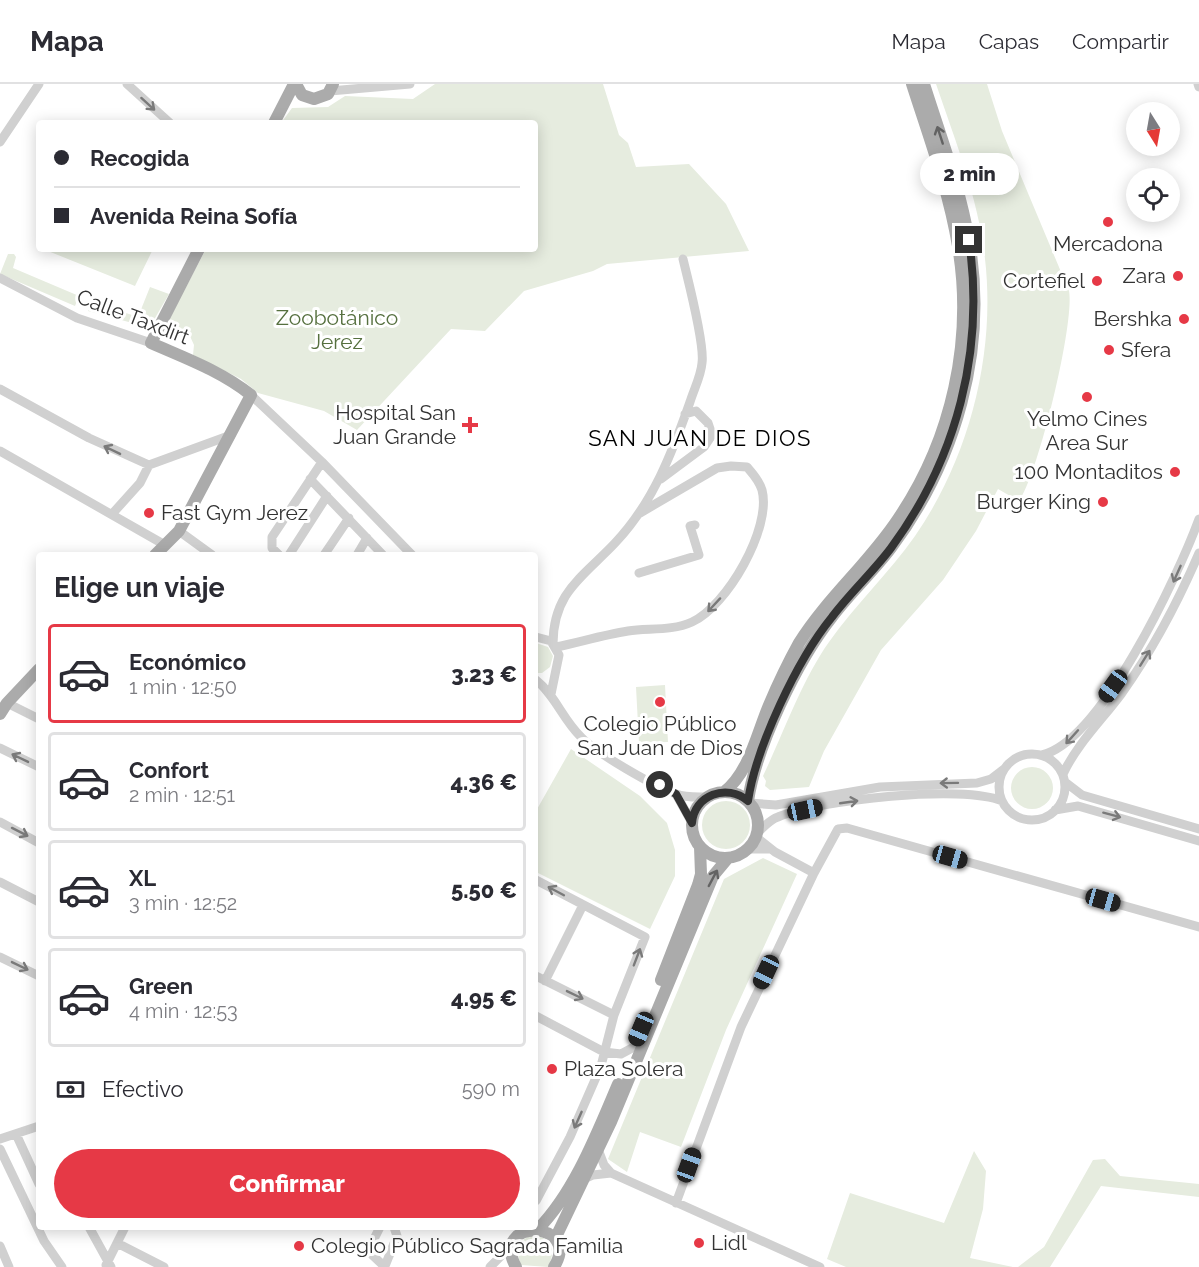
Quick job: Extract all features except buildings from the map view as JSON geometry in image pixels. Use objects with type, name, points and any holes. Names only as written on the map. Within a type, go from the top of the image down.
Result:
[{"type":"main road","points":[[295,84],[302,95],[314,99]]},
{"type":"main road","points":[[276,120],[295,84]]},
{"type":"main road","points":[[724,792],[738,778],[784,672],[799,644],[821,611],[898,520],[914,494],[946,421],[961,348],[962,274],[952,213],[912,84]]},
{"type":"main road","points":[[748,802],[753,774],[780,708],[810,648],[830,618],[890,550],[924,497],[957,423],[967,383],[975,310],[971,251],[963,210],[924,84]]},
{"type":"main road","points":[[282,110],[303,100],[324,97],[332,88]]},
{"type":"main road","points":[[151,343],[197,252]]},
{"type":"main road","name":"Calle Taxdirt","points":[[151,343],[201,365],[237,384],[254,397]]},
{"type":"main road","points":[[158,552],[179,531],[254,397]]},
{"type":"main road","points":[[3,708],[36,672]]},
{"type":"main road","points":[[555,1239],[598,1149],[710,882],[728,858],[748,849],[756,836],[758,818],[748,802],[735,793],[724,792],[708,797],[696,808],[692,823],[694,838],[700,847],[718,858],[728,858]]},
{"type":"main road","points":[[554,1267],[559,1251],[555,1239],[538,1229],[558,1205],[579,1168],[634,1047],[698,885],[701,873],[700,847]]},
{"type":"main road","points":[[504,1267],[522,1230]]},
{"type":"main road","points":[[512,1249],[516,1267]]},
{"type":"street","points":[[0,142],[39,84]]},
{"type":"street","points":[[127,84],[167,120]]},
{"type":"street","points":[[353,84],[364,87]]},
{"type":"street","points":[[332,88],[410,84]]},
{"type":"street","points":[[538,636],[554,620],[573,584],[616,542],[640,513],[661,479],[703,361],[683,259]]},
{"type":"street","name":"Calle Taxdirt","points":[[0,278],[77,318],[151,343]]},
{"type":"street","points":[[0,389],[89,438],[149,465]]},
{"type":"street","points":[[254,397],[322,462],[409,552]]},
{"type":"street","points":[[661,479],[709,441],[711,428],[696,411],[685,414]]},
{"type":"street","points":[[113,513],[140,483],[149,465],[231,435]]},
{"type":"street","points":[[0,451],[113,513],[165,545]]},
{"type":"street","points":[[276,552],[272,548],[272,537],[322,462]]},
{"type":"street","points":[[538,637],[545,638],[555,645],[590,637],[680,627],[695,621],[720,598],[747,556],[757,534],[763,502],[758,479],[747,467],[731,466],[717,468],[640,513]]},
{"type":"street","points":[[310,479],[380,552]]},
{"type":"street","points":[[291,552],[327,496]]},
{"type":"street","points":[[326,552],[349,518]]},
{"type":"street","points":[[748,802],[776,805],[880,787],[977,783],[991,779],[1016,758],[1054,752],[1068,742],[1124,669],[1162,607],[1199,519]]},
{"type":"street","points":[[639,573],[699,555],[690,526],[695,525]]},
{"type":"street","points":[[179,531],[208,552]]},
{"type":"street","points":[[359,552],[367,538]]},
{"type":"street","points":[[1055,810],[1064,797],[1064,778],[1071,757],[1111,708],[1152,648],[1181,594],[1199,553]]},
{"type":"street","points":[[551,694],[559,655],[555,645],[554,620]]},
{"type":"street","points":[[538,679],[549,676],[555,670]]},
{"type":"street","points":[[538,681],[551,694],[558,710],[582,738],[610,759],[676,794],[708,797]]},
{"type":"street","points":[[3,708],[36,718]]},
{"type":"street","points":[[0,748],[36,766]]},
{"type":"street","points":[[1042,755],[1058,766],[1064,778],[1082,795],[1199,829]]},
{"type":"street","points":[[1004,769],[999,785],[1002,801],[1014,815],[1031,820],[1040,819],[1055,810],[1078,806],[1199,841]]},
{"type":"street","points":[[676,794],[692,823]]},
{"type":"street","points":[[814,873],[771,849],[756,836],[777,817],[847,802],[909,796],[982,794],[1002,801]]},
{"type":"street","points":[[0,822],[36,841]]},
{"type":"street","points":[[676,1203],[741,1027],[832,834],[837,829],[847,828],[1199,927]]},
{"type":"street","points":[[748,849],[771,849]]},
{"type":"street","points":[[538,881],[645,937],[614,1015],[602,1066],[570,1137],[538,1197]]},
{"type":"street","points":[[0,882],[36,900]]},
{"type":"street","points":[[583,905],[540,978],[614,1015]]},
{"type":"street","points":[[0,957],[36,975]]},
{"type":"street","points":[[538,1017],[604,1052],[621,1054],[634,1047]]},
{"type":"street","points":[[0,1139],[36,1127]]},
{"type":"street","points":[[16,1134],[36,1177]]},
{"type":"street","points":[[0,1149],[4,1168],[36,1224]]},
{"type":"street","points":[[598,1149],[604,1165],[611,1173],[820,1267]]},
{"type":"street","points":[[582,1180],[593,1175],[611,1173]]},
{"type":"street","points":[[29,1210],[36,1207]]},
{"type":"street","points":[[39,1230],[62,1267]]},
{"type":"street","points":[[90,1230],[108,1265]]},
{"type":"street","points":[[108,1265],[124,1230]]},
{"type":"street","points":[[378,1230],[368,1251],[385,1266],[398,1236],[395,1230]]},
{"type":"street","points":[[117,1243],[164,1267]]},
{"type":"street","points":[[0,1246],[9,1267]]},
{"type":"street","points":[[490,1267],[512,1249]]},
{"type":"green space","name":"Zoobotánico Jerez","points":[[435,84],[603,84],[619,135],[628,143],[636,167],[689,164],[726,204],[749,251],[607,264],[593,271],[524,291],[485,331],[451,329],[357,430],[324,411],[258,393],[241,379],[193,355],[194,345],[189,334],[166,325],[204,252],[538,252],[538,120],[283,120],[292,108],[328,107],[345,96],[413,99]]},
{"type":"green space","points":[[936,84],[987,84],[1002,131],[1069,291],[1069,308],[1061,364],[1036,462],[1019,501],[998,489],[976,531],[943,580],[881,650],[824,751],[809,787],[770,790],[765,786],[766,781],[763,776],[810,673],[839,628],[905,550],[934,506],[964,439],[974,404],[982,368],[986,331],[985,259],[972,192]]},
{"type":"green space","points":[[50,252],[152,252],[135,286]]},
{"type":"green space","points":[[8,254],[14,254],[16,257],[13,268],[79,296],[75,306],[0,274]]},
{"type":"green space","points":[[150,287],[169,294],[151,325],[147,327],[88,311],[93,302],[138,317]]},
{"type":"green space","points":[[538,644],[548,647],[553,656],[550,667],[538,673]]},
{"type":"green space","points":[[665,685],[668,742],[639,743],[636,687]]},
{"type":"green space","points":[[571,749],[640,796],[667,823],[675,850],[675,876],[650,929],[538,873],[538,807]]},
{"type":"green space","points":[[1032,767],[1040,768],[1047,773],[1052,780],[1052,796],[1047,803],[1040,808],[1032,809],[1024,808],[1017,803],[1012,796],[1011,788],[1012,780],[1017,773],[1024,768]]},
{"type":"green space","points":[[721,801],[731,801],[743,808],[750,820],[750,830],[743,842],[731,849],[721,849],[706,838],[702,830],[702,820],[713,805]]},
{"type":"green space","points":[[763,858],[797,874],[726,1030],[681,1147],[640,1132],[627,1172],[608,1159],[724,879]]},
{"type":"green space","points":[[974,1151],[986,1171],[983,1209],[970,1258],[1013,1267],[846,1267],[827,1259],[850,1193],[944,1223]]},
{"type":"green space","points":[[1105,1159],[1120,1176],[1199,1184],[1199,1197],[1101,1186],[1050,1267],[1018,1267],[1044,1247],[1093,1160]]},
{"type":"green space","points":[[533,1235],[545,1239],[551,1246],[552,1256],[548,1267],[521,1265],[518,1255],[519,1247],[524,1240]]},
{"type":"place","name":"Mercadona","points":[[1108,222]]},
{"type":"place","name":"Zara","points":[[1178,276]]},
{"type":"place","name":"Cortefiel","points":[[1097,281]]},
{"type":"place","name":"Bershka","points":[[1184,319]]},
{"type":"place","name":"Sfera","points":[[1109,350]]},
{"type":"place","name":"Yelmo Cines Area Sur","points":[[1087,397]]},
{"type":"place","name":"Hospital San Juan Grande","points":[[470,425]]},
{"type":"place","name":"100 Montaditos","points":[[1175,472]]},
{"type":"place","name":"Burger King","points":[[1103,502]]},
{"type":"place","name":"Fast Gym Jerez","points":[[149,513]]},
{"type":"place","name":"Colegio Público San Juan de Dios","points":[[660,702]]},
{"type":"place","name":"Plaza Solera","points":[[552,1069]]},
{"type":"place","name":"Lidl","points":[[699,1243]]},
{"type":"place","name":"Colegio Público Sagrada Familia","points":[[299,1246]]},
{"type":"district","name":"SAN JUAN DE DIOS","points":[[700,438]]},
{"type":"route","points":[[660,785],[676,794],[692,823],[696,808],[712,794],[735,793],[748,801],[753,774],[780,708],[810,648],[830,618],[890,550],[924,497],[957,423],[967,383],[975,310],[974,273],[969,240]]}]
